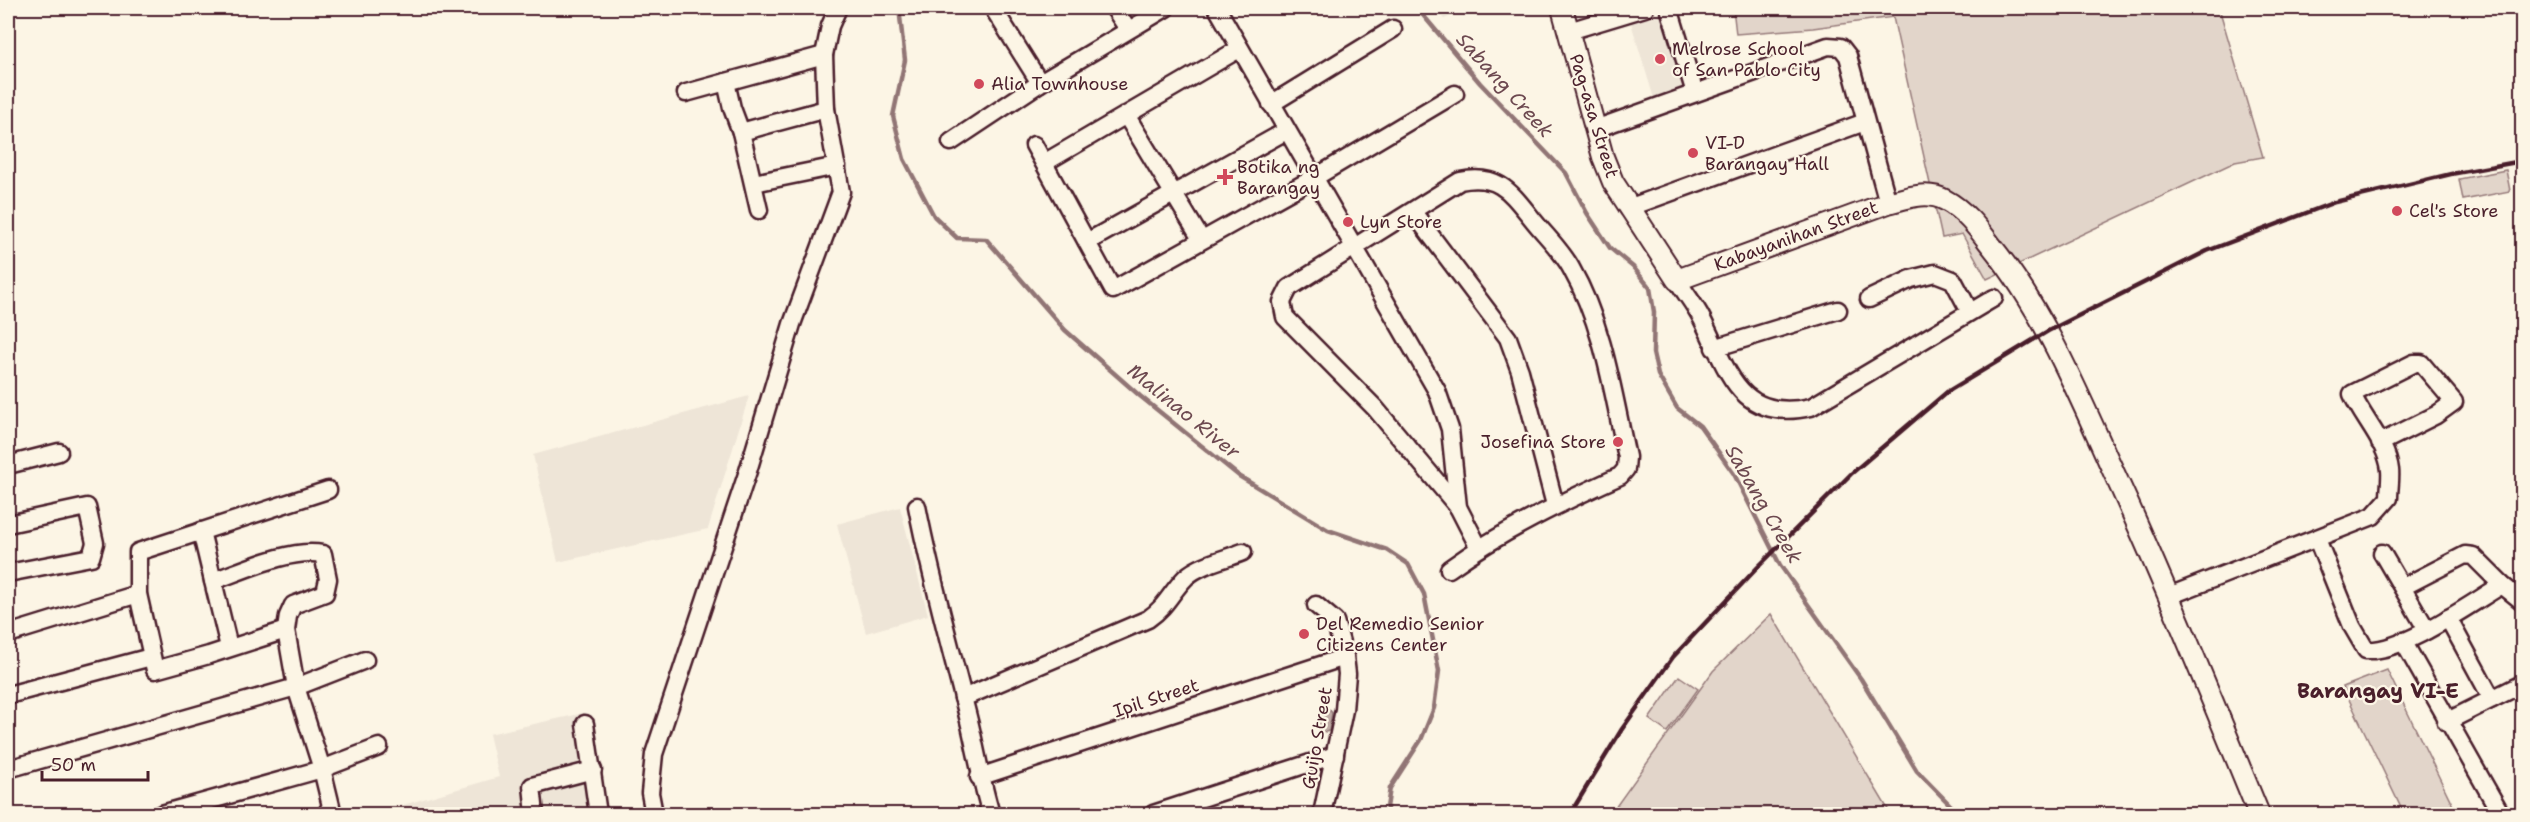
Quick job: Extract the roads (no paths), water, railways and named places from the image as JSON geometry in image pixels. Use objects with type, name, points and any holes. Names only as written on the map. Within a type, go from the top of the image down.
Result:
[{"type":"street","points":[[654,814],[650,793],[654,754],[748,471],[792,324],[841,192],[826,109],[824,56],[830,26],[838,8]]},
{"type":"street","points":[[993,8],[1040,83]]},
{"type":"street","points":[[1114,8],[1128,29]]},
{"type":"street","points":[[951,142],[1040,83],[1166,8]]},
{"type":"street","points":[[1217,8],[1437,391],[1450,429],[1458,507]]},
{"type":"street","name":"Pag-asa Street","points":[[1562,8],[1595,129],[1613,182],[1677,280]]},
{"type":"street","points":[[1569,32],[1645,8]]},
{"type":"street","points":[[1669,8],[1695,93]]},
{"type":"street","points":[[1271,104],[1393,29]]},
{"type":"street","points":[[1595,129],[1828,46],[1841,46],[1848,56],[1888,203]]},
{"type":"street","points":[[1044,163],[1239,49]]},
{"type":"street","points":[[686,93],[824,56]]},
{"type":"street","points":[[726,82],[741,132],[759,210]]},
{"type":"street","points":[[1034,145],[1113,290],[1314,178],[1455,94]]},
{"type":"street","points":[[741,132],[826,109]]},
{"type":"street","points":[[1126,115],[1201,239]]},
{"type":"street","points":[[1628,208],[1865,122]]},
{"type":"street","points":[[1087,242],[1286,131]]},
{"type":"street","points":[[754,183],[837,166]]},
{"type":"street","points":[[1449,569],[1479,548],[1555,505],[1620,476],[1626,469],[1628,457],[1601,340],[1587,299],[1570,266],[1507,189],[1492,181],[1477,178],[1460,181],[1289,288],[1282,302],[1285,317],[1375,408],[1458,507],[1479,548]]},
{"type":"street","name":"Kabayanihan Street","points":[[1677,280],[1888,203],[1916,195],[1944,199],[1957,208],[1977,228],[2022,286],[2048,331],[2139,524],[2169,596]]},
{"type":"street","points":[[1413,212],[1508,338],[1520,371],[1555,505]]},
{"type":"street","points":[[1869,299],[1911,279],[1935,273],[1953,279],[1969,310]]},
{"type":"street","points":[[1677,280],[1701,318],[1731,379],[1747,398],[1767,407],[1792,411],[1811,406],[1969,310],[1994,298]]},
{"type":"street","points":[[1714,348],[1838,310]]},
{"type":"street","points":[[2259,814],[2169,596],[2373,516],[2389,498],[2390,469],[2380,443],[2360,412],[2352,394],[2414,363],[2421,363],[2454,402],[2436,415],[2380,443]]},
{"type":"street","points":[[8,465],[59,452]]},
{"type":"street","points":[[286,630],[155,670],[150,657],[138,594],[138,552],[328,490]]},
{"type":"street","points":[[917,506],[924,544],[970,726],[979,777],[991,814]]},
{"type":"street","points":[[8,524],[87,507],[95,543],[91,557],[8,573]]},
{"type":"street","points":[[201,531],[229,647]]},
{"type":"street","points":[[2317,539],[2352,626],[2366,650],[2378,651],[2403,642],[2502,585]]},
{"type":"street","points":[[213,581],[258,565],[309,551],[323,554],[328,579],[325,593],[293,605],[288,616],[286,630],[296,687],[322,769],[331,806],[326,814]]},
{"type":"street","points":[[963,698],[1148,620],[1163,609],[1186,578],[1243,552]]},
{"type":"street","points":[[2382,553],[2427,630]]},
{"type":"street","points":[[2403,587],[2465,555],[2473,556],[2502,585],[2523,601]]},
{"type":"street","points":[[8,634],[138,594]]},
{"type":"street","name":"Guijo Street","points":[[1316,605],[1335,621],[1345,657],[1347,674],[1344,710],[1322,814]]},
{"type":"street","points":[[2448,618],[2492,699]]},
{"type":"street","points":[[2403,642],[2446,722],[2501,814]]},
{"type":"street","points":[[8,695],[150,657]]},
{"type":"street","name":"Ipil Street","points":[[979,777],[1345,657]]},
{"type":"street","points":[[8,769],[296,687],[364,660]]},
{"type":"street","points":[[2446,722],[2523,684]]},
{"type":"street","points":[[585,724],[598,814]]},
{"type":"street","points":[[161,814],[322,769],[379,747]]},
{"type":"street","points":[[1153,814],[1335,755]]},
{"type":"street","points":[[535,814],[532,786],[593,771]]},
{"type":"waterway","name":"Malinao River","points":[[899,8],[905,60],[893,116],[904,159],[934,216],[957,238],[986,239],[1065,330],[1140,396],[1239,476],[1328,530],[1387,550],[1408,564],[1424,594],[1439,671],[1434,708],[1421,740],[1390,788],[1386,814]]},
{"type":"waterway","name":"Sabang Creek","points":[[1417,8],[1480,83],[1566,173],[1587,213],[1610,248],[1633,267],[1650,288],[1654,312],[1653,353],[1658,375],[1677,408],[1700,426],[1734,474],[1780,565],[1861,679],[1917,771],[1959,814]]},
{"type":"railway","points":[[1570,814],[1622,729],[1673,657],[1758,567],[1852,473],[1947,392],[2048,331],[2207,251],[2335,202],[2451,174],[2522,161]]},
{"type":"place","name":"Melrose School of San Pablo City","points":[[1660,59]]},
{"type":"place","name":"Alia Townhouse","points":[[979,84]]},
{"type":"place","name":"VI-D Barangay Hall","points":[[1693,153]]},
{"type":"place","name":"Botika ng Barangay","points":[[1225,177]]},
{"type":"place","name":"Cel's Store","points":[[2397,211]]},
{"type":"place","name":"Lyn Store","points":[[1348,222]]},
{"type":"place","name":"Josefina Store","points":[[1618,442]]},
{"type":"place","name":"Del Remedio Senior Citizens Center","points":[[1304,634]]},
{"type":"district","name":"Barangay VI-E","points":[[2378,691]]}]
